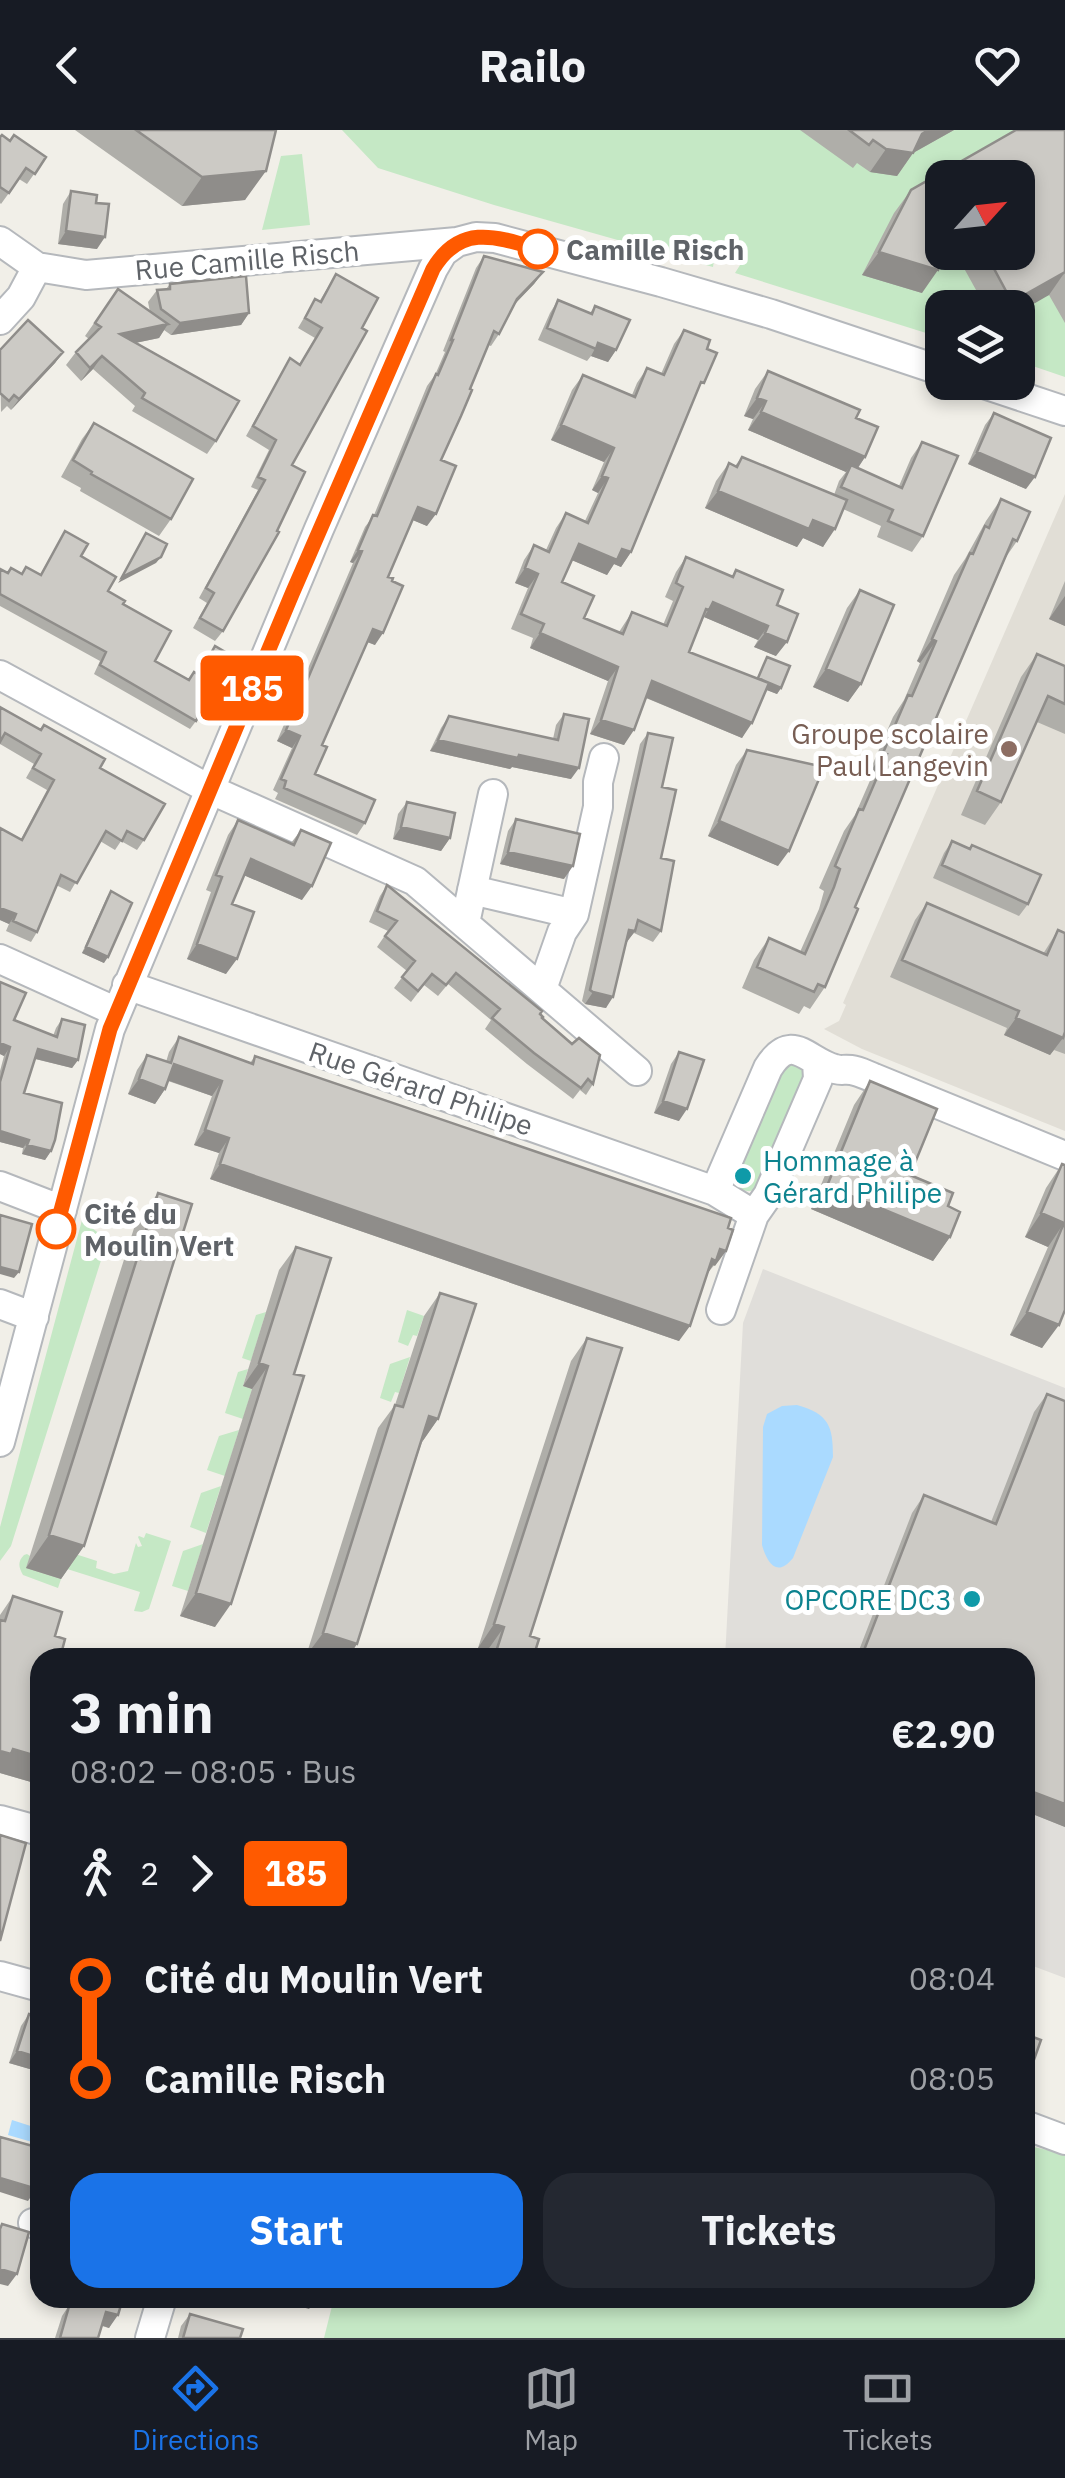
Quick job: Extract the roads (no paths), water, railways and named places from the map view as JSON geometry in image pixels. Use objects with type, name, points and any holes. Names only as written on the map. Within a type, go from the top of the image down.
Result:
[{"type":"street","name":"Rue Camille Risch","points":[[37,267],[86,274],[457,242],[476,237],[515,242],[754,309],[925,365]]},
{"type":"street","points":[[0,241],[37,267],[22,297],[0,320]]},
{"type":"street","points":[[0,1442],[110,1029],[433,269],[443,252],[457,242]]},
{"type":"street","points":[[1032,400],[1065,411]]},
{"type":"street","points":[[0,675],[209,790],[415,880],[637,1071]]},
{"type":"street","points":[[542,990],[562,932],[574,914],[598,807],[598,782],[604,758]]},
{"type":"street","points":[[465,923],[492,794]]},
{"type":"street","points":[[472,890],[574,914]]},
{"type":"street","points":[[0,959],[117,1012]]},
{"type":"street","name":"Rue Gérard Philipe","points":[[128,985],[715,1191],[754,1215]]},
{"type":"street","points":[[715,1191],[774,1059],[792,1049],[838,1070],[854,1070],[1065,1156]]},
{"type":"street","points":[[720,1310],[754,1215],[768,1195],[818,1079],[817,1062]]},
{"type":"street","points":[[0,1186],[62,1210]]},
{"type":"street","points":[[0,1304],[34,1317]]},
{"type":"street","points":[[0,1820],[30,1828]]},
{"type":"street","points":[[0,1976],[30,1984]]},
{"type":"street","points":[[1035,2129],[1065,2140]]},
{"type":"street","points":[[150,2338],[159,2308]]},
{"type":"water","points":[[797,1405],[827,1423],[833,1457],[793,1558],[777,1567],[762,1545],[763,1427],[767,1414],[782,1406]]},
{"type":"water","points":[[12,2120],[30,2126],[30,2141],[8,2135]]},
{"type":"place","name":"Camille Risch","points":[[538,249]]},
{"type":"place","name":"Groupe scolaire Paul Langevin","points":[[1009,749]]},
{"type":"place","name":"Hommage à Gérard Philipe","points":[[743,1176]]},
{"type":"place","name":"Cité du Moulin Vert","points":[[56,1229]]},
{"type":"place","name":"OPCORE DC3","points":[[972,1599]]}]
